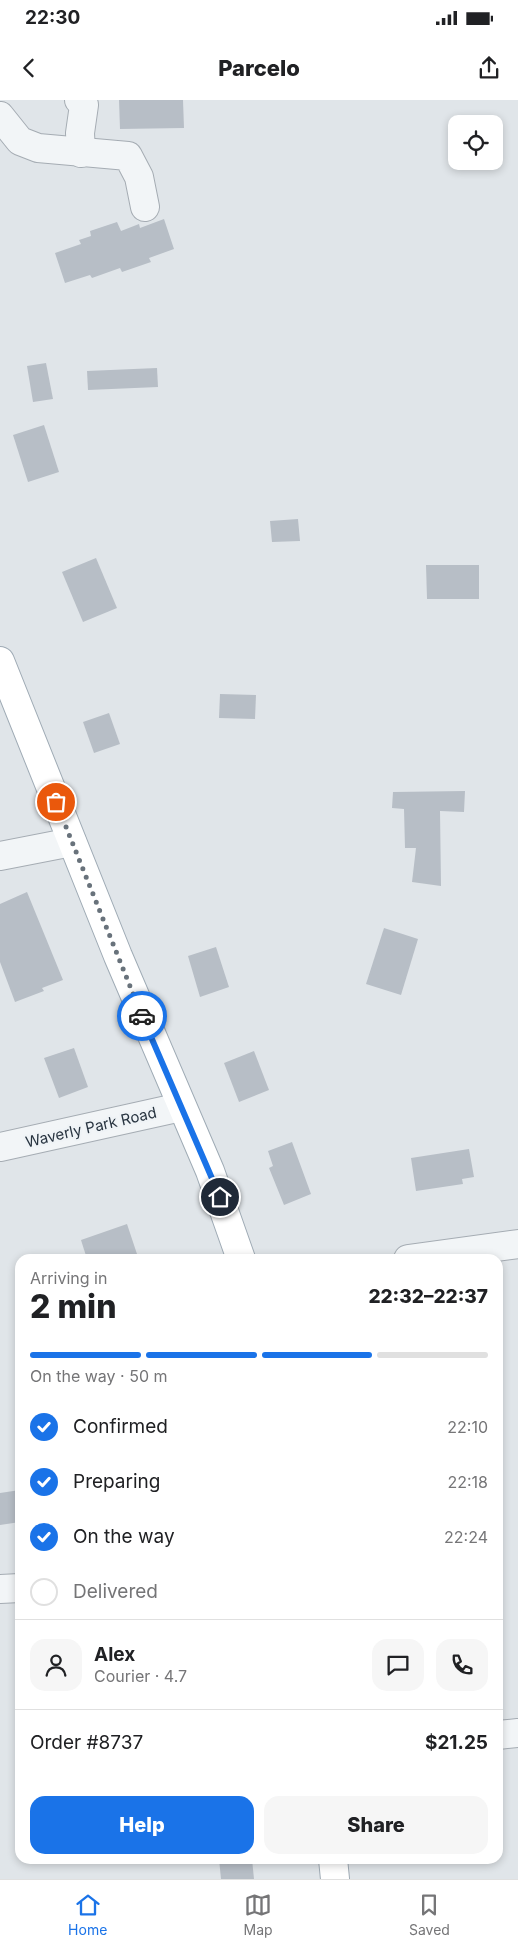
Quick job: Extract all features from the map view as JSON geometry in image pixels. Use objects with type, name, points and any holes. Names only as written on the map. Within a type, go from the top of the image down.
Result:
[{"type":"main road","points":[[0,661],[121,965],[210,1171],[239,1254]]},
{"type":"main road","points":[[334,1864],[335,1879]]},
{"type":"street","points":[[0,106],[10,100]]},
{"type":"street","points":[[79,100],[84,105],[80,133],[81,152]]},
{"type":"street","points":[[0,116],[20,141],[38,148],[128,156],[138,177],[145,207]]},
{"type":"street","points":[[0,856],[72,842]]},
{"type":"street","name":"Waverly Park Road","points":[[0,1147],[181,1107]]},
{"type":"street","points":[[445,1254],[518,1244]]},
{"type":"street","points":[[0,1590],[15,1588]]},
{"type":"street","points":[[503,1735],[518,1734]]},
{"type":"building","points":[[119,100],[183,100],[184,128],[120,129]]},
{"type":"building","points":[[164,219],[174,249],[149,258],[151,262],[122,272],[120,268],[92,278],[90,275],[65,283],[55,253],[81,244],[79,240],[91,236],[90,231],[117,222],[121,231],[139,224],[140,228]]},
{"type":"building","points":[[46,363],[53,399],[33,402],[27,366]]},
{"type":"building","points":[[157,368],[158,387],[88,390],[87,371]]},
{"type":"building","points":[[44,425],[59,472],[28,482],[13,435]]},
{"type":"building","points":[[298,519],[300,541],[272,542],[270,521]]},
{"type":"building","points":[[96,558],[117,608],[83,622],[62,572]]},
{"type":"building","points":[[426,565],[479,565],[479,599],[427,599]]},
{"type":"building","points":[[220,694],[256,695],[255,719],[219,718]]},
{"type":"building","points":[[109,713],[120,744],[94,753],[83,722]]},
{"type":"building","points":[[465,791],[464,812],[440,811],[441,886],[412,882],[416,848],[405,848],[404,809],[392,808],[393,792]]},
{"type":"building","points":[[27,892],[63,980],[42,988],[44,991],[15,1002],[0,962],[0,904]]},
{"type":"building","points":[[384,928],[418,939],[401,995],[366,984]]},
{"type":"building","points":[[216,947],[229,987],[200,997],[188,956]]},
{"type":"building","points":[[74,1048],[88,1087],[59,1098],[44,1058]]},
{"type":"building","points":[[254,1051],[269,1090],[239,1102],[224,1063]]},
{"type":"building","points":[[292,1142],[311,1194],[284,1205],[269,1168],[273,1166],[268,1151]]},
{"type":"building","points":[[469,1149],[474,1177],[462,1179],[463,1184],[416,1191],[411,1158]]},
{"type":"building","points":[[127,1224],[137,1254],[85,1254],[81,1240]]},
{"type":"building","points":[[15,1491],[15,1523],[0,1525],[0,1493]]},
{"type":"building","points":[[220,1864],[252,1864],[254,1879],[221,1879]]},
{"type":"way so far","points":[[56,802],[142,1016]]},
{"type":"route","points":[[142,1016],[220,1197]]}]
